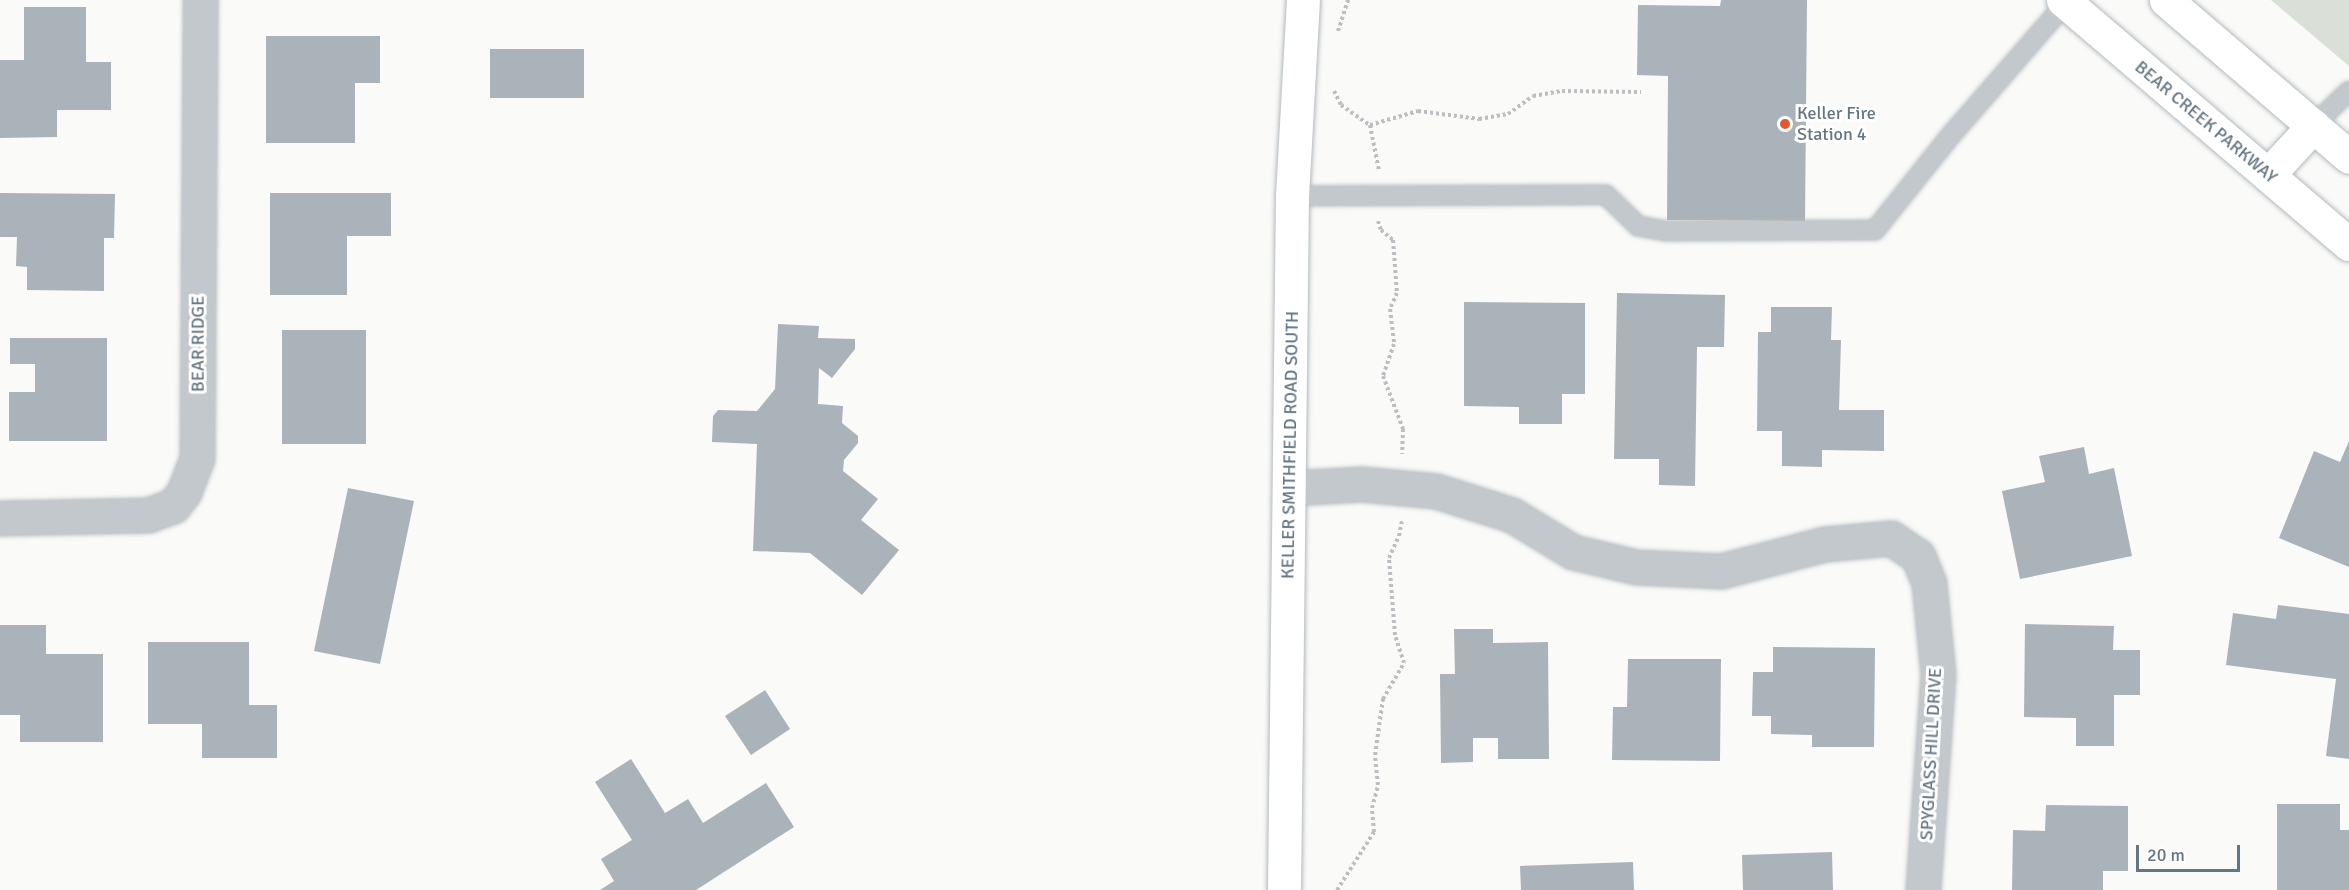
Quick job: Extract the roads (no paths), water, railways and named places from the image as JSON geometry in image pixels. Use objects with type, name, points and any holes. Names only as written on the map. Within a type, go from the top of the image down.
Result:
[{"type":"main road","name":"KELLER SMITHFIELD ROAD SOUTH","points":[[1284,890],[1292,196],[1304,0]]},
{"type":"main road","points":[[2166,0],[2349,157]]},
{"type":"main road","name":"BEAR CREEK PARKWAY","points":[[2066,1],[2349,244]]},
{"type":"main road","points":[[2268,175],[2313,126]]},
{"type":"street","name":"BEAR RIDGE","points":[[0,519],[148,515],[173,506],[184,492],[197,458],[200,0]]},
{"type":"street","name":"SPYGLASS HILL DRIVE","points":[[1290,488],[1362,484],[1436,491],[1512,515],[1573,552],[1636,567],[1721,571],[1824,544],[1891,538],[1918,556],[1929,583],[1938,674],[1923,890]]},
{"type":"lane","points":[[1292,196],[1606,195],[1638,226],[1667,231],[1875,230],[1952,134],[2066,1]]},
{"type":"lane","points":[[2313,126],[2349,91]]},
{"type":"place","name":"Keller Fire Station 4","points":[[1785,124]]}]
